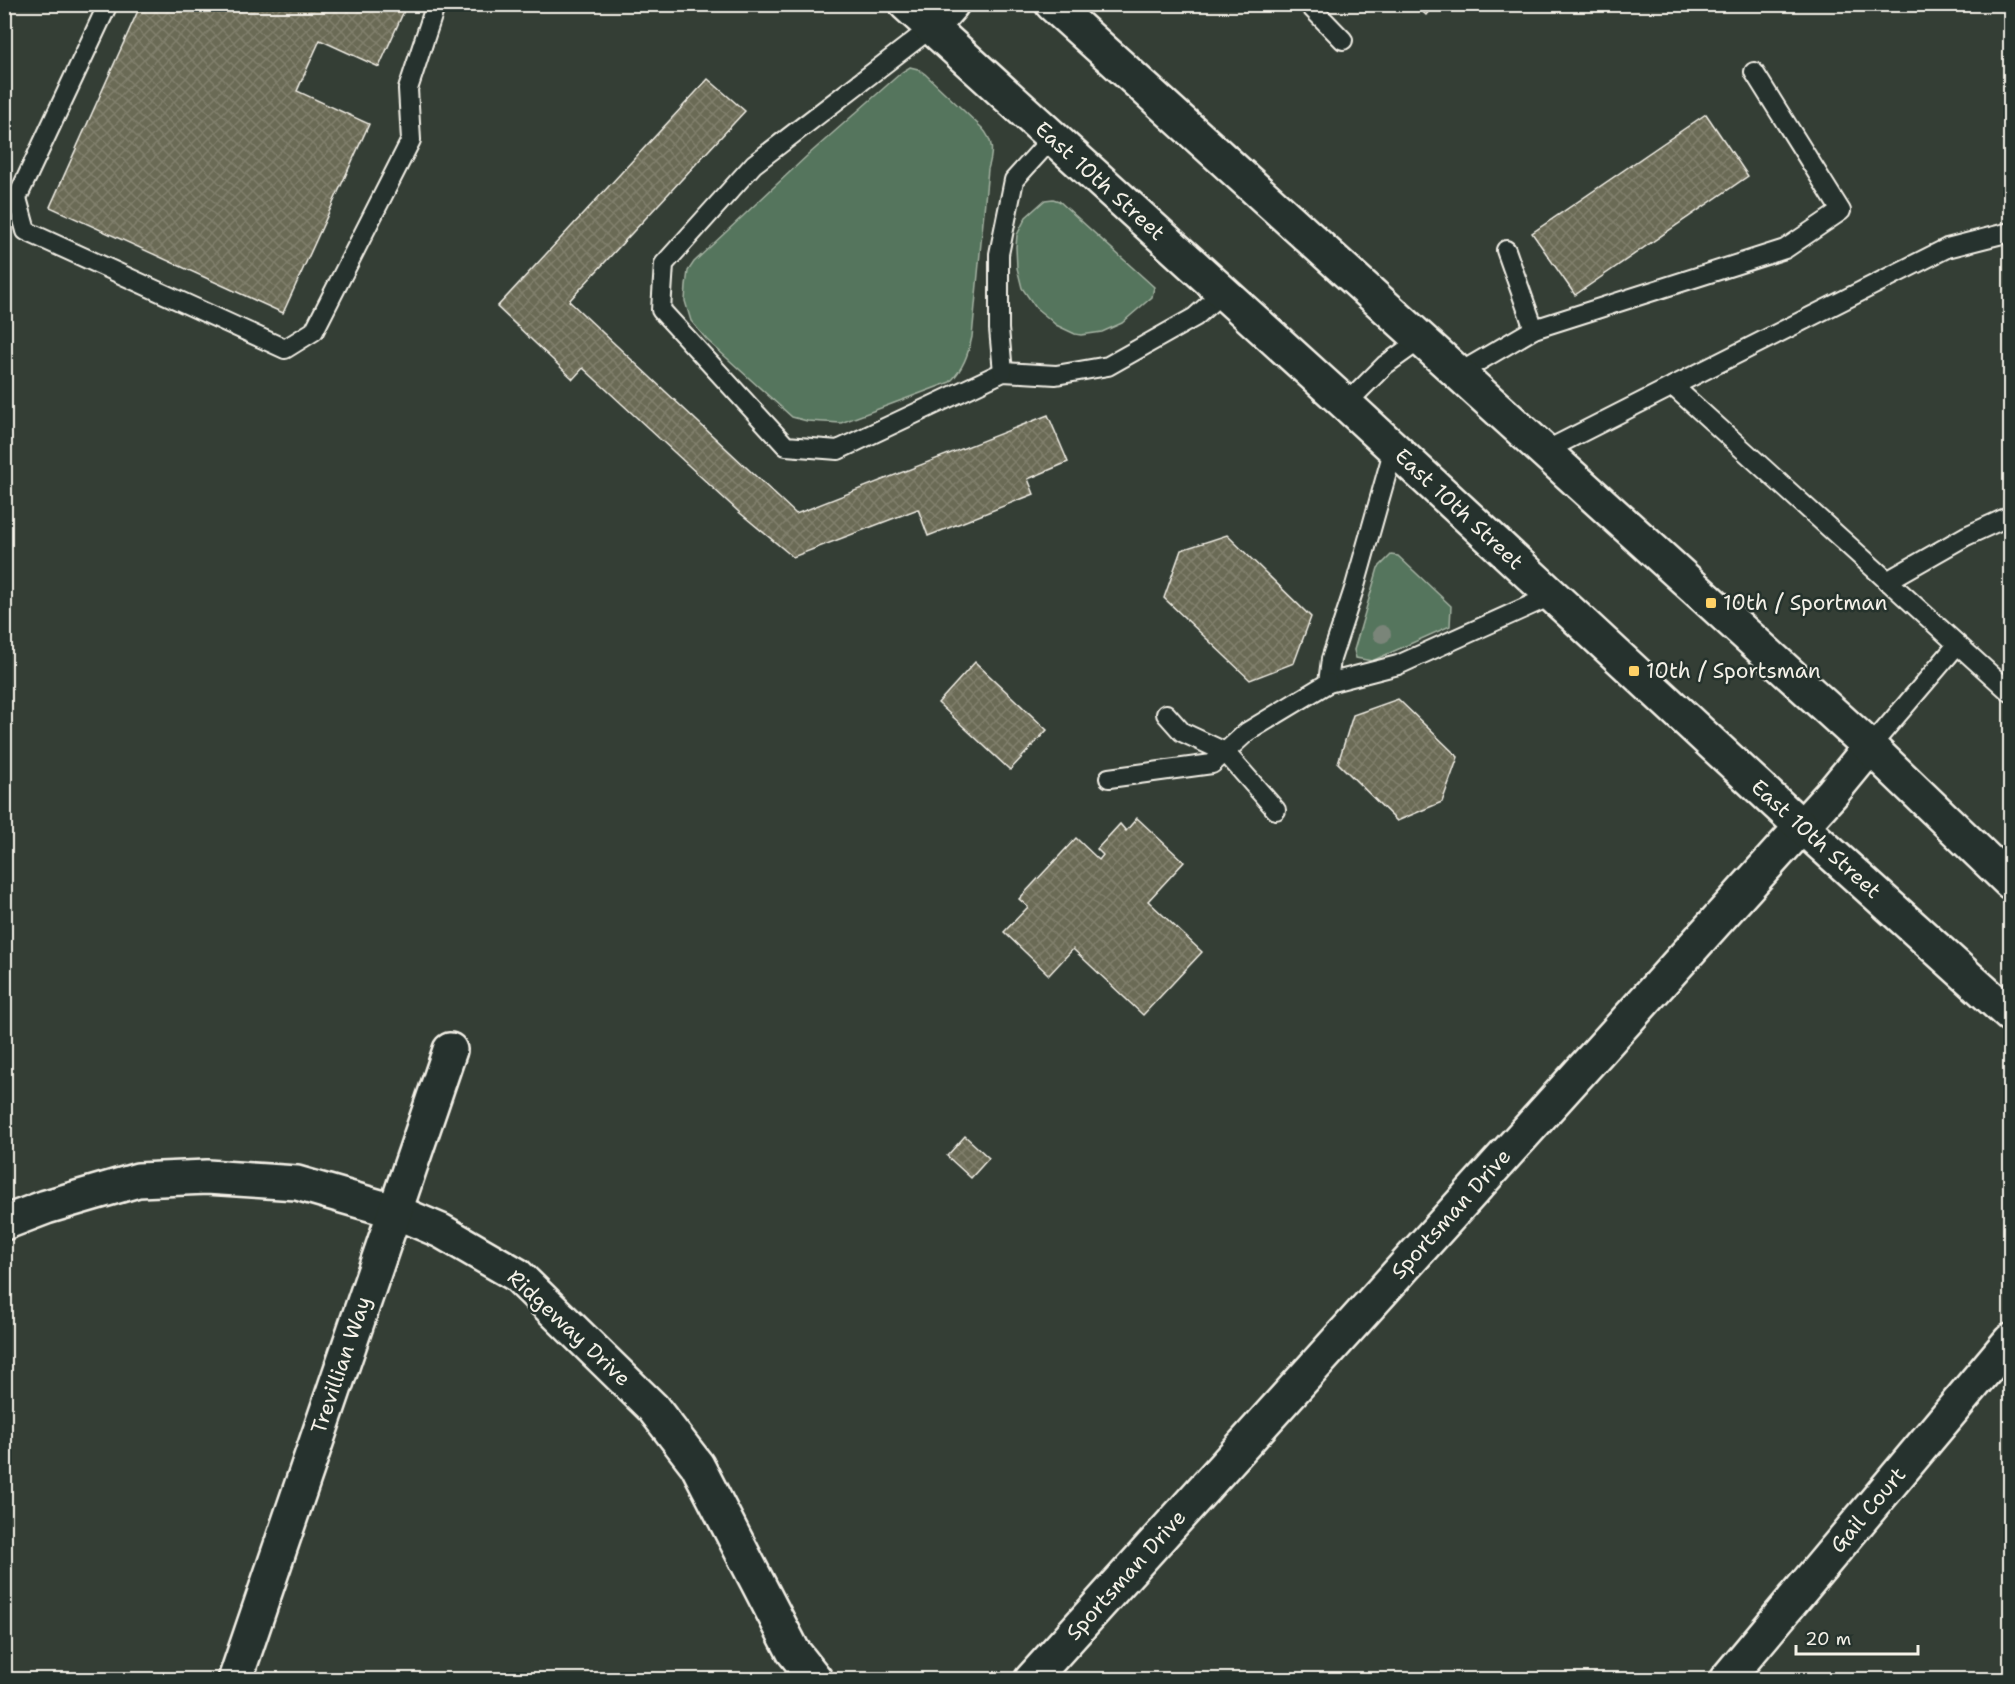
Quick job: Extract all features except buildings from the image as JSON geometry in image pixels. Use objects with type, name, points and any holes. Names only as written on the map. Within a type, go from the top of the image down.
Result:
[{"type":"street","name":"East 10th Street","points":[[906,4],[1394,448],[1801,826],[2010,1016]]},
{"type":"street","points":[[931,28],[952,4]]},
{"type":"street","points":[[1052,4],[1870,747],[2010,882]]},
{"type":"street","name":"Sportsman Drive","points":[[1031,1680],[1833,792],[1870,747]]},
{"type":"street","name":"Trevillian Way","points":[[235,1680],[450,1050]]},
{"type":"street","name":"Ridgeway Drive","points":[[4,1223],[46,1207],[138,1180],[207,1177],[297,1183],[394,1210],[441,1231],[517,1275],[653,1408],[697,1465],[793,1651],[816,1680]]},
{"type":"street","name":"Gail Court","points":[[1726,1680],[2010,1341]]},
{"type":"lane","points":[[108,4],[17,198],[26,231],[285,349],[314,331],[411,140],[408,89],[436,4]]},
{"type":"lane","points":[[1308,4],[1343,40]]},
{"type":"lane","points":[[931,28],[754,164],[664,264],[661,310],[786,446],[838,450],[1002,372],[1056,375],[1108,366],[1195,317],[1223,292]]},
{"type":"lane","points":[[1457,374],[1534,329],[1785,249],[1841,211],[1754,72]]},
{"type":"lane","points":[[1002,372],[999,329],[999,254],[1014,180],[1052,138]]},
{"type":"lane","points":[[1543,452],[1947,248],[2010,232]]},
{"type":"lane","points":[[1506,250],[1534,329]]},
{"type":"lane","points":[[1346,405],[1385,365],[1420,340]]},
{"type":"lane","points":[[1673,386],[2010,692]]},
{"type":"lane","points":[[1328,683],[1331,659],[1355,586],[1394,448]]},
{"type":"lane","points":[[1887,581],[1966,536],[2010,516]]},
{"type":"lane","points":[[1108,778],[1212,764],[1247,732],[1328,683],[1398,665],[1552,595]]},
{"type":"lane","points":[[1870,747],[1957,645]]},
{"type":"lane","points":[[1166,714],[1182,732],[1225,752],[1276,810]]},
{"type":"green space","points":[[910,67],[925,74],[982,128],[990,142],[991,158],[988,169],[972,337],[967,356],[962,367],[950,382],[841,423],[807,421],[792,417],[707,340],[691,321],[685,301],[688,271],[694,262],[808,155]]},
{"type":"green space","points":[[1045,200],[1059,201],[1154,287],[1152,297],[1122,323],[1102,332],[1075,334],[1056,325],[1036,308],[1022,288],[1017,268],[1017,235],[1026,217]]},
{"type":"green space","points":[[1391,555],[1398,556],[1451,606],[1450,626],[1372,661],[1356,658],[1354,650],[1378,568]]},
{"type":"place","name":"10th / Sportman","points":[[1711,603]]},
{"type":"place","name":"10th / Sportsman","points":[[1634,671]]}]
